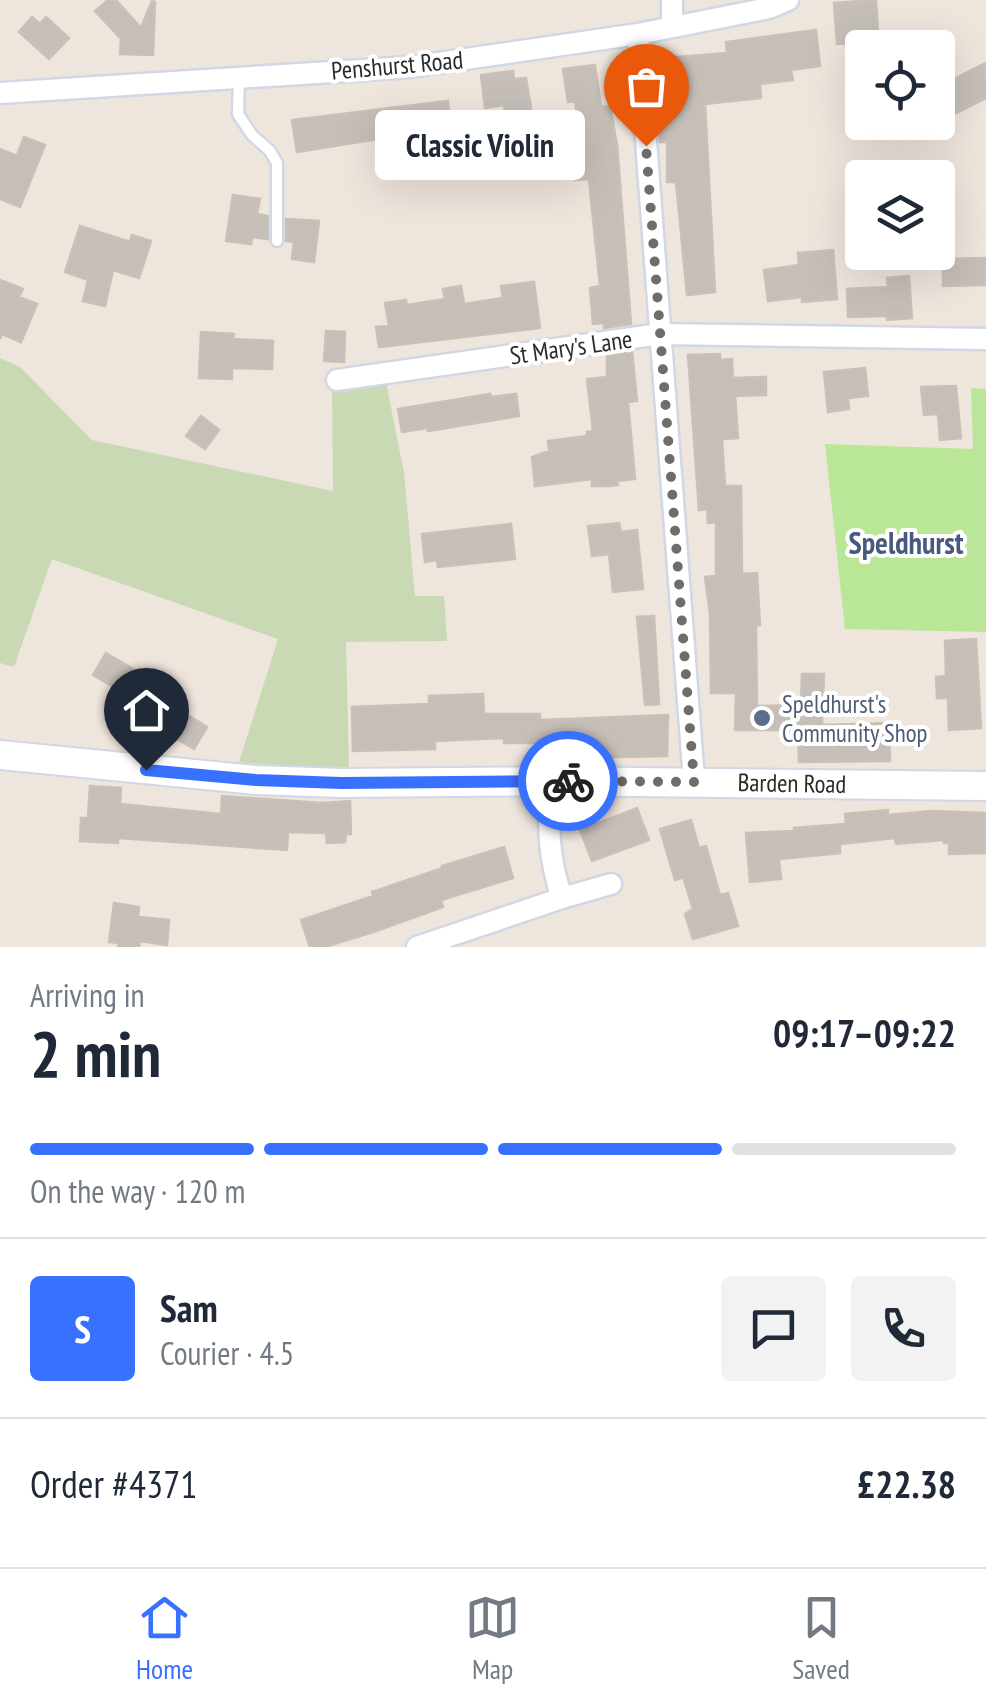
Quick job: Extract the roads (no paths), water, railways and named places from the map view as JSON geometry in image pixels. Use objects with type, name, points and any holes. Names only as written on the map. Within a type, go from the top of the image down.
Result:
[{"type":"street","points":[[672,0],[672,28]]},
{"type":"street","name":"Penshurst Road","points":[[0,93],[410,67],[672,28],[769,8],[788,0]]},
{"type":"street","points":[[638,34],[694,782]]},
{"type":"street","name":"St Mary's Lane","points":[[337,380],[660,334],[986,339]]},
{"type":"street","name":"Barden Road","points":[[0,755],[256,780],[341,783],[552,780],[986,786]]},
{"type":"street","points":[[552,780],[546,825],[552,868],[562,898]]},
{"type":"street","points":[[416,947],[611,884]]},
{"type":"lane","points":[[239,76],[238,114],[270,150],[277,164],[277,241]]},
{"type":"place","name":"Classic Violin","points":[[646,146]]},
{"type":"place","name":"Speldhurst's Community Shop","points":[[762,718]]},
{"type":"district","name":"Speldhurst","points":[[906,544]]}]
